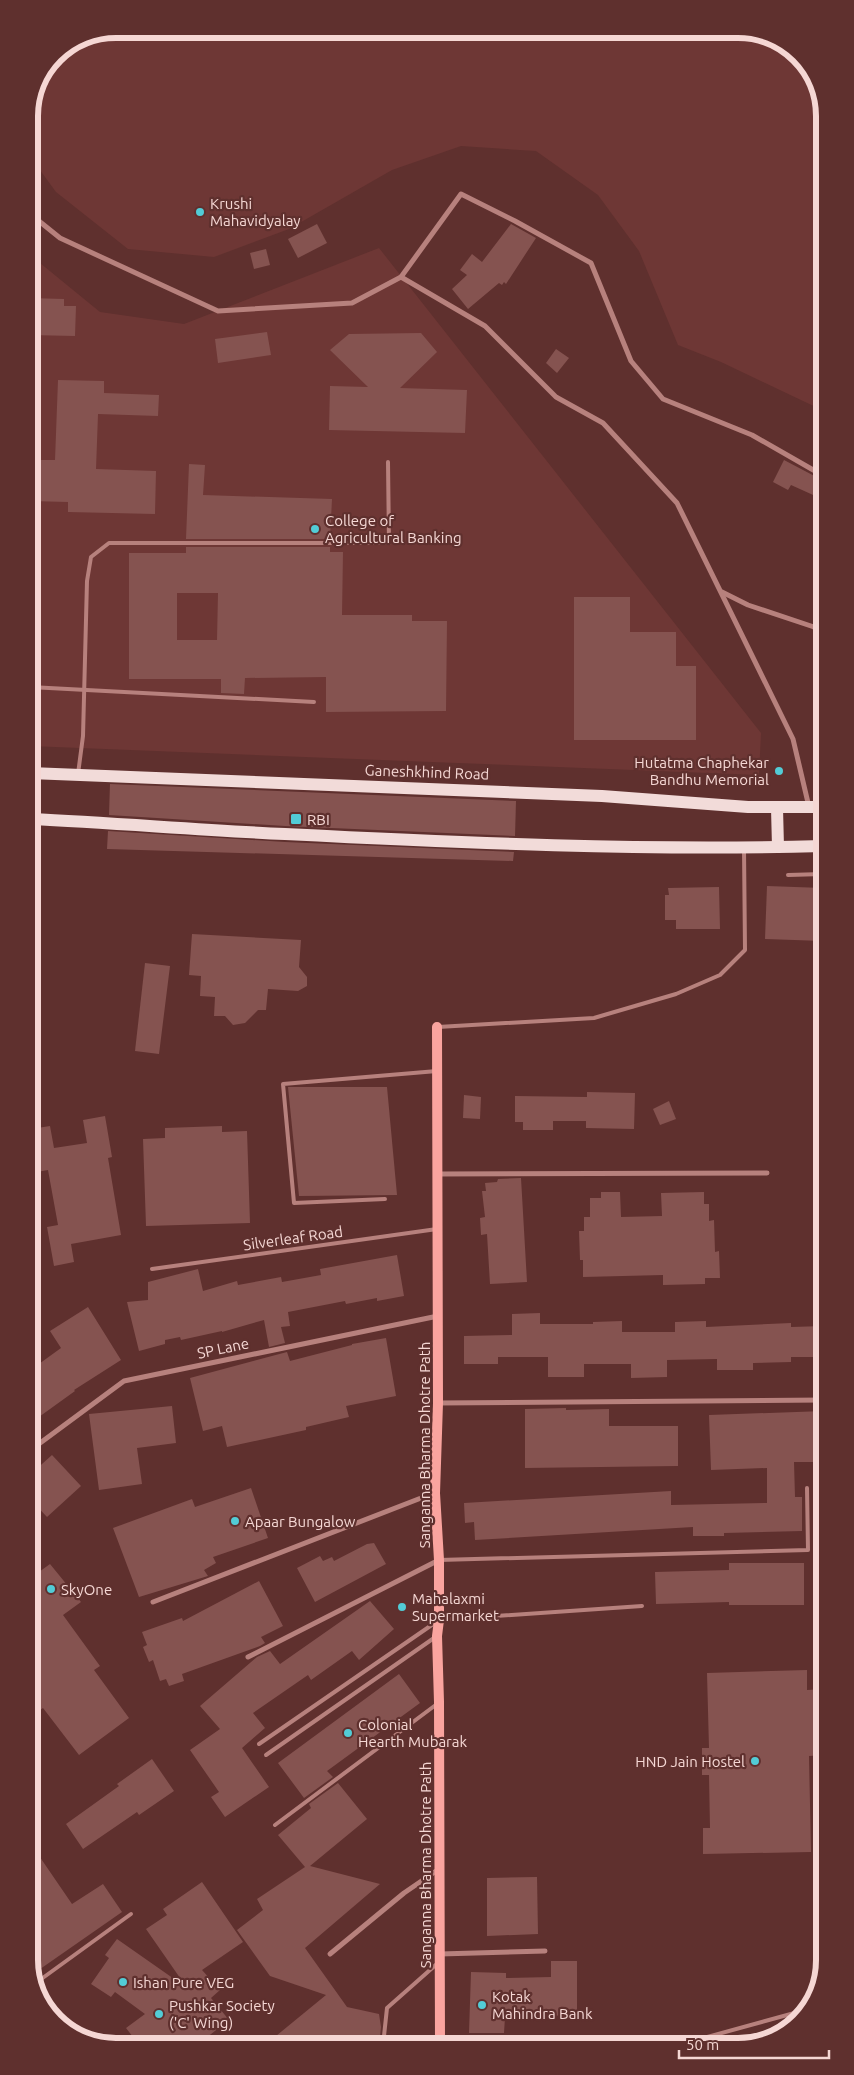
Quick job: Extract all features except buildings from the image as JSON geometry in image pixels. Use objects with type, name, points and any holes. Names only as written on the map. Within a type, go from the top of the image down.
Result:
[{"type":"main road","name":"Ganeshkhind Road","points":[[38,774],[602,796],[778,808],[816,807]]},
{"type":"main road","points":[[778,808],[778,847]]},
{"type":"main road","points":[[38,819],[274,834],[437,841],[555,845],[816,846]]},
{"type":"street","points":[[38,220],[60,238],[218,311],[352,304],[401,277],[461,194],[591,262],[631,361],[663,399],[752,435],[816,472]]},
{"type":"street","points":[[401,277],[485,326],[556,397],[603,423],[677,504],[793,739],[809,807]]},
{"type":"street","points":[[722,592],[748,605],[816,629]]},
{"type":"street","name":"Sanganna Bharma Dhotre Path","points":[[437,1027],[438,1403],[435,1493],[439,1560],[439,1620],[437,1636],[439,1702],[440,2038]]},
{"type":"street","points":[[438,1174],[767,1174]]},
{"type":"street","name":"SP Lane","points":[[38,1444],[124,1381],[438,1316]]},
{"type":"street","points":[[438,1403],[816,1400]]},
{"type":"street","points":[[153,1602],[435,1493]]},
{"type":"street","points":[[248,1657],[439,1560]]},
{"type":"street","points":[[330,1954],[404,1893],[440,1869]]},
{"type":"street","points":[[440,1957],[545,1951]]},
{"type":"lane","points":[[78,776],[83,736],[88,573],[91,557],[109,543],[389,543],[388,462]]},
{"type":"lane","points":[[38,688],[314,702]]},
{"type":"lane","points":[[437,1027],[594,1018],[676,994],[720,976],[744,950],[744,847]]},
{"type":"lane","points":[[788,876],[816,874]]},
{"type":"lane","points":[[385,1199],[294,1203],[283,1084],[437,1071]]},
{"type":"lane","name":"Silverleaf Road","points":[[152,1269],[438,1229]]},
{"type":"lane","points":[[439,1560],[808,1550],[807,1488]]},
{"type":"lane","points":[[259,1744],[439,1620],[642,1606]]},
{"type":"lane","points":[[266,1755],[437,1636]]},
{"type":"lane","points":[[274,1825],[439,1702]]},
{"type":"lane","points":[[40,1980],[131,1914]]},
{"type":"lane","points":[[384,2036],[387,2008],[440,1957]]},
{"type":"lane","points":[[704,2038],[796,2013]]},
{"type":"shaded area","name":"Krushi Mahavidyalay","points":[[105,38],[754,39],[778,48],[794,60],[806,76],[815,100],[816,407],[721,362],[678,345],[639,251],[598,195],[536,151],[461,146],[392,170],[289,229],[214,257],[128,249],[56,192],[38,167],[38,110],[40,95],[54,68],[64,57],[76,48]]},
{"type":"shaded area","name":"College of Agricultural Banking","points":[[379,248],[761,733],[759,775],[38,746],[38,261],[100,312],[184,324]]},
{"type":"place","name":"Krushi Mahavidyalay","points":[[200,212]]},
{"type":"place","name":"College of Agricultural Banking","points":[[315,529]]},
{"type":"place","name":"Hutatma Chaphekar Bandhu Memorial","points":[[779,771]]},
{"type":"place","name":"RBI","points":[[296,819]]},
{"type":"place","name":"Apaar Bungalow","points":[[235,1521]]},
{"type":"place","name":"SkyOne","points":[[51,1589]]},
{"type":"place","name":"Mahalaxmi Supermarket","points":[[402,1607]]},
{"type":"place","name":"Colonial Hearth Mubarak","points":[[348,1733]]},
{"type":"place","name":"HND Jain Hostel","points":[[755,1761]]},
{"type":"place","name":"Ishan Pure VEG","points":[[123,1982]]},
{"type":"place","name":"Kotak Mahindra Bank","points":[[482,2005]]},
{"type":"place","name":"Pushkar Society ('C' Wing)","points":[[159,2014]]}]
